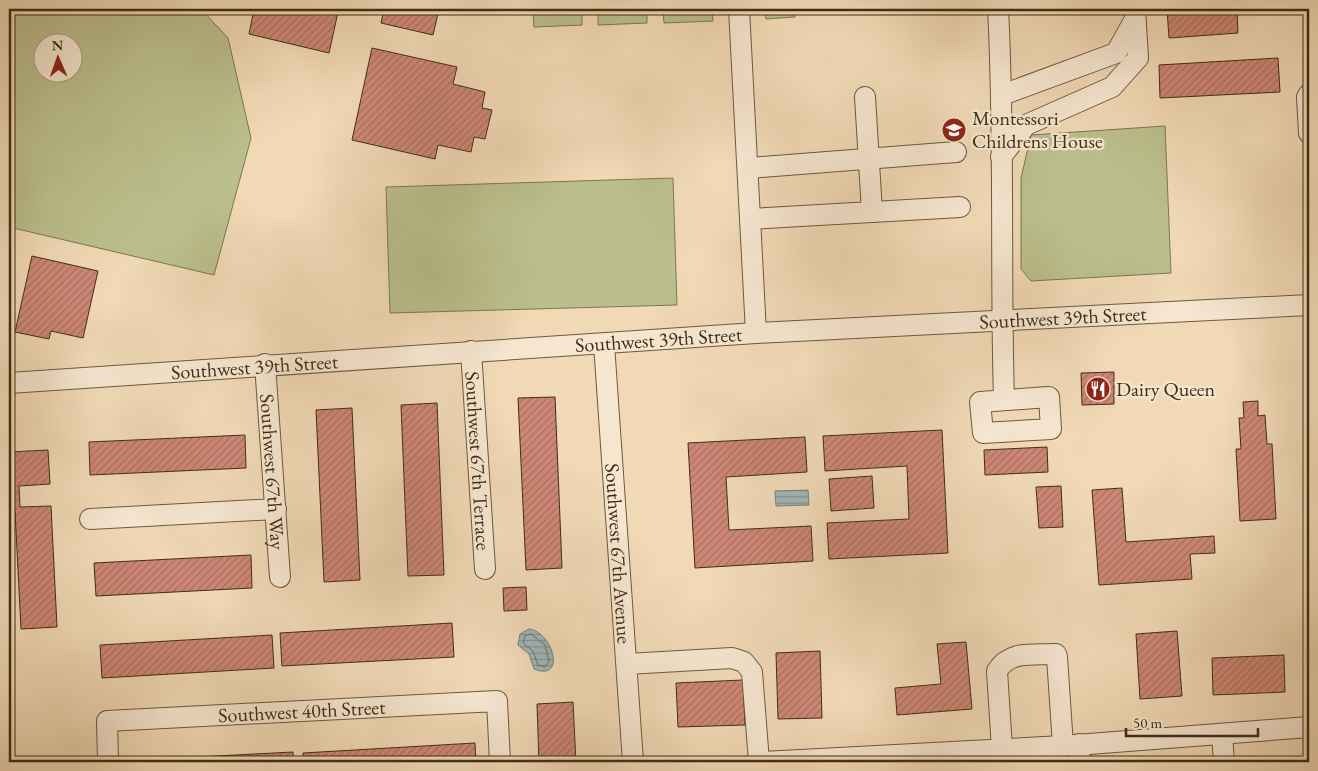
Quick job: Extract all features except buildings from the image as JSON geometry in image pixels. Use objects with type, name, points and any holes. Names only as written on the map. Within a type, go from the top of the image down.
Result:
[{"type":"street","points":[[739,9],[749,168],[756,334]]},
{"type":"street","points":[[998,9],[1002,94],[1004,400]]},
{"type":"street","points":[[1002,94],[1116,53],[1135,13]]},
{"type":"street","points":[[1001,157],[1026,125],[1112,88],[1138,58],[1135,13]]},
{"type":"street","points":[[1309,94],[1309,132]]},
{"type":"street","points":[[865,97],[872,212]]},
{"type":"street","points":[[749,168],[956,152]]},
{"type":"street","points":[[750,219],[960,207]]},
{"type":"street","name":"Southwest 39th Street","points":[[9,383],[471,351],[1002,320],[1309,305]]},
{"type":"street","name":"Southwest 67th Avenue","points":[[604,344],[633,762]]},
{"type":"street","name":"Southwest 67th Terrace","points":[[471,351],[485,569]]},
{"type":"street","name":"Southwest 67th Way","points":[[265,364],[280,577]]},
{"type":"street","points":[[90,520],[276,509]]},
{"type":"street","points":[[1002,749],[997,671],[1003,662],[1012,656],[1056,654],[1074,751]]},
{"type":"street","points":[[627,664],[732,658],[744,662],[752,672],[760,762],[887,759],[1002,749],[1074,751],[1222,734],[1309,727]]},
{"type":"street","name":"Southwest 40th Street","points":[[108,762],[107,721],[497,701],[500,762]]},
{"type":"street","points":[[1222,734],[1224,762]]},
{"type":"green space","points":[[9,9],[201,9],[228,38],[251,138],[214,275],[9,227]]},
{"type":"green space","points":[[533,9],[582,9],[582,25],[534,27]]},
{"type":"green space","points":[[598,9],[647,9],[647,23],[598,25]]},
{"type":"green space","points":[[663,9],[712,9],[713,21],[664,23]]},
{"type":"green space","points":[[765,9],[794,9],[795,17],[766,19]]},
{"type":"green space","points":[[1165,126],[1171,273],[1031,281],[1021,269],[1021,178],[1031,135]]},
{"type":"green space","points":[[673,178],[677,305],[390,313],[386,187]]},
{"type":"water","points":[[808,490],[809,505],[776,506],[775,491]]},
{"type":"water","points":[[529,629],[545,638],[550,646],[553,655],[551,669],[544,671],[534,669],[529,654],[518,645],[520,634]]},
{"type":"place","name":"Montessori Childrens House","points":[[954,130]]},
{"type":"place","name":"Dairy Queen","points":[[1098,389]]}]
